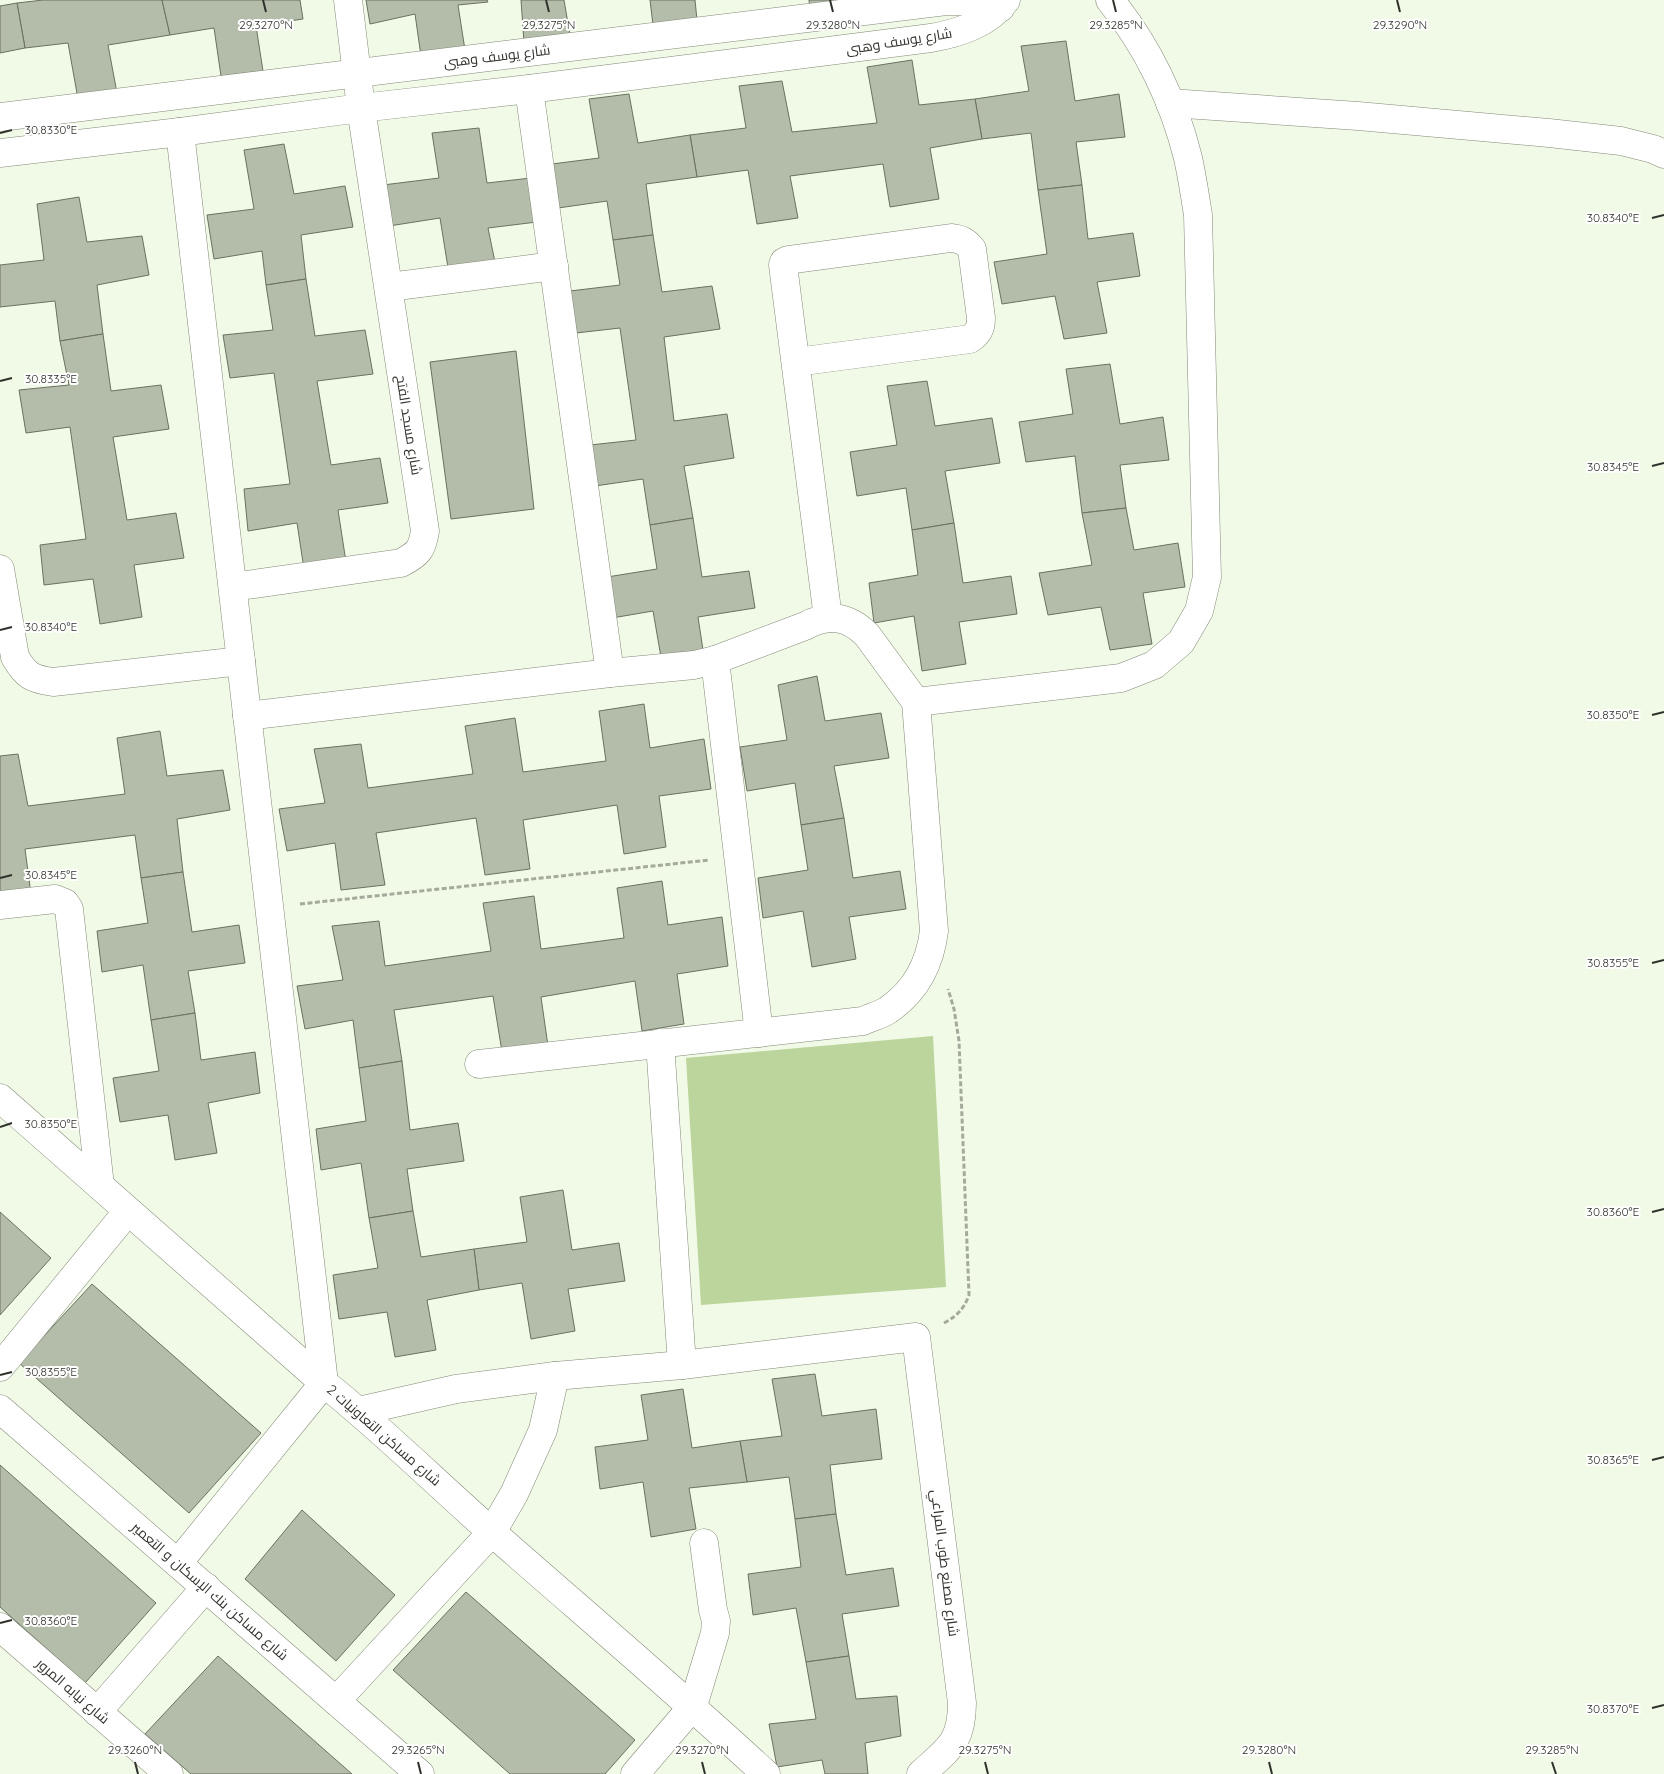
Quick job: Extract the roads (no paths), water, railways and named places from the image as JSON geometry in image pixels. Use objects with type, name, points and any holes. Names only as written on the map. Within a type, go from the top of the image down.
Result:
[{"type":"street","name":"شارع مسجد الفتح","points":[[232,586],[401,563],[415,556],[422,545],[425,531],[361,108],[348,0]]},
{"type":"street","points":[[916,702],[1121,678],[1154,665],[1181,642],[1199,611],[1207,577],[1198,215],[1188,158],[1170,103],[1155,69],[1136,36],[1110,0]]},
{"type":"street","name":"شارع يوسف وهبى","points":[[0,117],[946,1],[1010,3]]},
{"type":"street","name":"شارع يوسف وهبى","points":[[0,153],[529,89],[950,35],[968,29],[1010,3]]},
{"type":"street","points":[[529,89],[610,673]]},
{"type":"street","points":[[1170,103],[1549,132],[1621,141],[1653,149],[1664,154]]},
{"type":"street","points":[[178,1563],[324,1383],[180,132]]},
{"type":"street","points":[[796,362],[970,340],[978,334],[981,326],[972,249],[960,239],[951,238],[784,262],[783,266],[828,618]]},
{"type":"street","points":[[389,287],[554,266]]},
{"type":"street","points":[[0,568],[15,657],[22,669],[30,677],[53,682],[241,662]]},
{"type":"street","points":[[247,716],[610,673],[694,665],[715,660],[806,626],[816,620],[828,618],[839,618],[860,628],[916,702],[934,931],[932,949],[923,973],[908,994],[887,1011],[863,1021],[479,1064]]},
{"type":"street","points":[[715,660],[759,1033]]},
{"type":"street","points":[[0,905],[55,899],[66,904],[69,909],[100,1186]]},
{"type":"street","points":[[359,1411],[456,1389],[555,1376],[682,1365],[660,1044]]},
{"type":"street","name":"شارع مساكن التعاونيات 2","points":[[0,1098],[324,1383],[359,1411],[492,1532],[692,1706],[766,1774]]},
{"type":"street","points":[[0,1367],[128,1211]]},
{"type":"street","name":"شارع مصنع طوب المراعي","points":[[682,1365],[916,1337],[962,1702],[962,1720],[958,1735],[951,1746],[920,1774]]},
{"type":"street","points":[[336,1701],[492,1532],[514,1494],[543,1430],[555,1376]]},
{"type":"street","name":"شارع مساكن بنك الإسكان و التعمير","points":[[0,1409],[420,1774]]},
{"type":"street","points":[[635,1774],[692,1706],[715,1633],[716,1621],[704,1543]]},
{"type":"street","points":[[97,1712],[206,1588]]},
{"type":"street","name":"شارع نيابه المرور","points":[[0,1627],[169,1774]]}]
